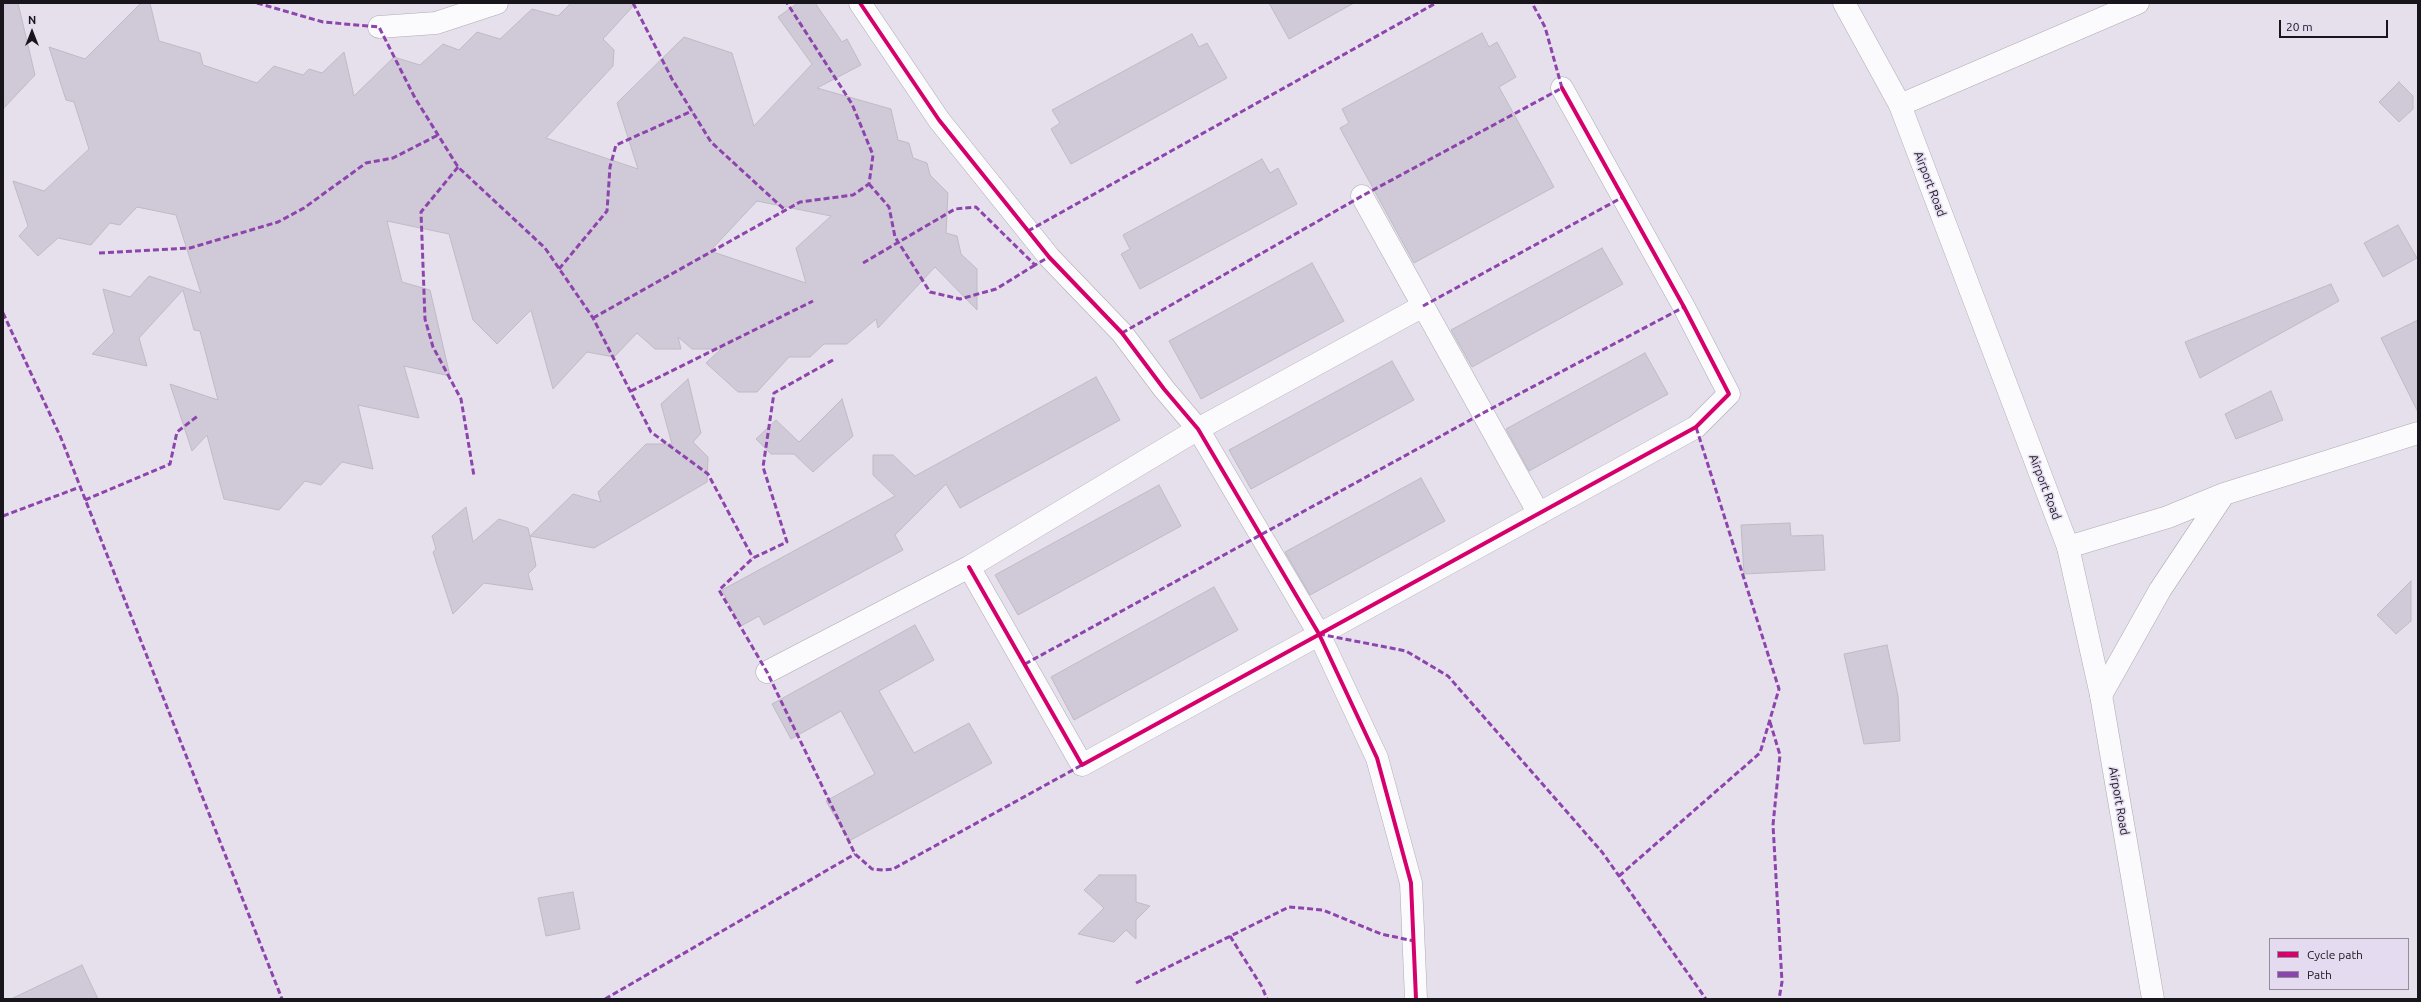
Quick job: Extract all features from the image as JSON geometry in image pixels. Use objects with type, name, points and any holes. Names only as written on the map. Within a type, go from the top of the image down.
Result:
[{"type":"street","points":[[379,27],[436,23],[497,3]]},
{"type":"street","points":[[860,3],[949,132],[1049,257],[1122,333],[1164,389],[1198,429],[1319,634],[1377,758],[1381,772],[1410,883],[1416,999]]},
{"type":"street","name":"Airport Road","points":[[1844,3],[1900,105],[2068,547],[2101,695],[2153,999]]},
{"type":"street","points":[[1900,105],[2138,3]]},
{"type":"street","points":[[969,567],[1082,765],[1696,427],[1729,394],[1684,307],[1562,88]]},
{"type":"street","points":[[1362,196],[1538,514]]},
{"type":"street","points":[[767,672],[969,567],[1198,429],[1423,306]]},
{"type":"street","points":[[2068,547],[2168,517],[2224,494],[2418,433]]},
{"type":"street","points":[[2101,695],[2160,590],[2224,494]]},
{"type":"building","points":[[3,3],[18,3],[35,75],[3,109]]},
{"type":"building","points":[[141,3],[150,3],[159,41],[200,53],[203,65],[257,83],[274,66],[303,75],[309,69],[322,73],[344,52],[354,96],[394,57],[420,65],[443,44],[459,50],[477,32],[500,39],[532,9],[558,16],[571,3],[636,3],[603,39],[614,50],[613,66],[546,138],[638,169],[617,103],[684,37],[732,53],[754,126],[812,64],[778,17],[798,3],[815,3],[842,42],[847,39],[861,65],[817,88],[891,109],[898,140],[909,143],[913,158],[927,163],[930,175],[948,193],[946,233],[957,236],[961,254],[977,269],[977,310],[935,267],[878,328],[876,319],[847,344],[824,344],[810,357],[789,357],[757,392],[738,392],[706,363],[721,349],[692,349],[678,337],[681,349],[655,349],[637,333],[614,357],[587,352],[553,389],[531,310],[497,344],[473,320],[449,234],[387,221],[402,282],[430,290],[450,376],[404,366],[419,418],[358,405],[373,469],[342,462],[321,485],[305,481],[279,510],[224,499],[207,435],[192,451],[170,384],[218,400],[200,331],[194,330],[183,290],[139,338],[147,366],[92,354],[114,332],[103,289],[130,297],[149,276],[201,293],[176,215],[137,207],[120,225],[110,223],[91,245],[58,238],[38,256],[19,236],[28,226],[13,181],[44,191],[89,149],[74,102],[66,100],[49,47],[85,59]],"holes":[[[757,201],[831,216],[796,248],[806,283],[710,251]]]},
{"type":"building","points":[[1269,3],[1354,3],[1289,39]]},
{"type":"building","points":[[1482,33],[1489,47],[1497,42],[1516,77],[1499,87],[1554,187],[1414,263],[1340,128],[1349,123],[1342,109]]},
{"type":"building","points":[[1192,34],[1199,47],[1207,43],[1227,78],[1071,164],[1051,129],[1060,123],[1052,110]]},
{"type":"building","points":[[2399,82],[2413,96],[2413,109],[2399,122],[2379,102]]},
{"type":"building","points":[[1262,159],[1270,173],[1278,168],[1297,204],[1140,289],[1121,254],[1130,249],[1123,235]]},
{"type":"building","points":[[2398,225],[2417,258],[2383,277],[2364,243]]},
{"type":"building","points":[[1602,248],[1623,284],[1472,367],[1451,330]]},
{"type":"building","points":[[1312,263],[1344,321],[1201,399],[1169,341]]},
{"type":"building","points":[[2331,284],[2339,301],[2200,378],[2185,342]]},
{"type":"building","points":[[2418,320],[2418,412],[2381,338]]},
{"type":"building","points":[[1645,353],[1668,394],[1529,471],[1506,429]]},
{"type":"building","points":[[1392,361],[1414,400],[1251,489],[1229,450]]},
{"type":"building","points":[[1096,377],[1120,420],[960,508],[946,484],[895,535],[903,550],[764,625],[759,616],[741,626],[722,590],[895,496],[873,475],[873,455],[893,455],[915,476]]},
{"type":"building","points":[[688,379],[701,433],[693,442],[708,457],[707,482],[594,548],[530,536],[573,494],[601,502],[598,492],[646,444],[672,444],[661,404]]},
{"type":"building","points":[[2271,391],[2283,420],[2236,439],[2225,414]]},
{"type":"building","points":[[842,399],[853,436],[813,472],[794,454],[771,454],[756,439],[776,420],[799,442]]},
{"type":"building","points":[[1421,478],[1445,521],[1310,595],[1285,552]]},
{"type":"building","points":[[1159,485],[1181,526],[1018,615],[995,575]]},
{"type":"building","points":[[466,507],[473,542],[499,519],[528,528],[536,566],[528,574],[533,590],[484,583],[453,614],[433,552],[436,549],[432,536]]},
{"type":"building","points":[[1790,523],[1791,536],[1823,535],[1825,570],[1744,574],[1741,525]]},
{"type":"building","points":[[2411,581],[2411,621],[2396,634],[2377,615]]},
{"type":"building","points":[[1214,587],[1238,630],[1074,720],[1051,677]]},
{"type":"building","points":[[915,625],[934,660],[879,691],[914,753],[969,723],[992,763],[849,841],[826,801],[875,774],[841,711],[791,739],[772,704]]},
{"type":"building","points":[[1887,645],[1898,696],[1900,741],[1864,744],[1844,654]]},
{"type":"building","points":[[1099,875],[1136,875],[1136,902],[1150,906],[1136,920],[1136,939],[1126,930],[1114,942],[1078,934],[1104,908],[1084,890]]},
{"type":"building","points":[[573,892],[580,929],[546,936],[538,898]]},
{"type":"building","points":[[82,965],[98,999],[11,999]]},
{"type":"marked path","points":[[257,3],[323,22],[379,27],[415,98],[458,167],[545,248],[593,318],[651,432],[708,474],[753,558]]},
{"type":"marked path","points":[[633,3],[672,79],[711,142],[785,210]]},
{"type":"marked path","points":[[593,318],[800,202],[853,195],[869,184],[873,155],[852,104],[787,3]]},
{"type":"marked path","points":[[1028,231],[1436,3]]},
{"type":"marked path","points":[[1122,333],[1362,196],[1562,88],[1545,27],[1532,3]]},
{"type":"marked path","points":[[559,269],[607,211],[610,167],[616,145],[692,111]]},
{"type":"marked path","points":[[99,253],[190,248],[278,222],[304,208],[366,163],[393,158],[438,135]]},
{"type":"marked path","points":[[458,167],[421,212],[425,319],[433,347],[461,399],[474,476]]},
{"type":"marked path","points":[[869,184],[889,207],[895,237],[930,292],[960,299],[996,289],[1035,265]]},
{"type":"marked path","points":[[1423,306],[1623,197]]},
{"type":"marked path","points":[[863,263],[955,209],[976,207],[1035,265],[1049,257]]},
{"type":"marked path","points":[[631,391],[813,301]]},
{"type":"marked path","points":[[1025,664],[1483,413],[1684,307]]},
{"type":"marked path","points":[[3,313],[61,438],[282,999]]},
{"type":"marked path","points":[[833,360],[774,393],[763,467],[787,542],[753,558],[719,590],[767,672],[855,854],[872,869],[893,869],[1082,765]]},
{"type":"marked path","points":[[85,500],[170,464],[177,432],[199,415]]},
{"type":"marked path","points":[[1619,876],[1760,753],[1779,689],[1696,427]]},
{"type":"marked path","points":[[3,516],[80,487]]},
{"type":"marked path","points":[[1319,634],[1406,651],[1448,676],[1602,852],[1706,999]]},
{"type":"marked path","points":[[1770,722],[1780,755],[1773,825],[1782,982],[1779,999]]},
{"type":"marked path","points":[[605,999],[855,854]]},
{"type":"marked path","points":[[1136,983],[1289,907],[1323,910],[1381,934],[1414,941]]},
{"type":"marked path","points":[[1230,936],[1262,987],[1267,999]]},
{"type":"cycle path","points":[[860,3],[939,120],[1049,257],[1122,333],[1164,389],[1198,429],[1319,634],[1377,758],[1411,883],[1416,999]]},
{"type":"cycle path","points":[[969,567],[1082,765],[1696,427],[1729,394],[1684,307],[1562,88]]}]
